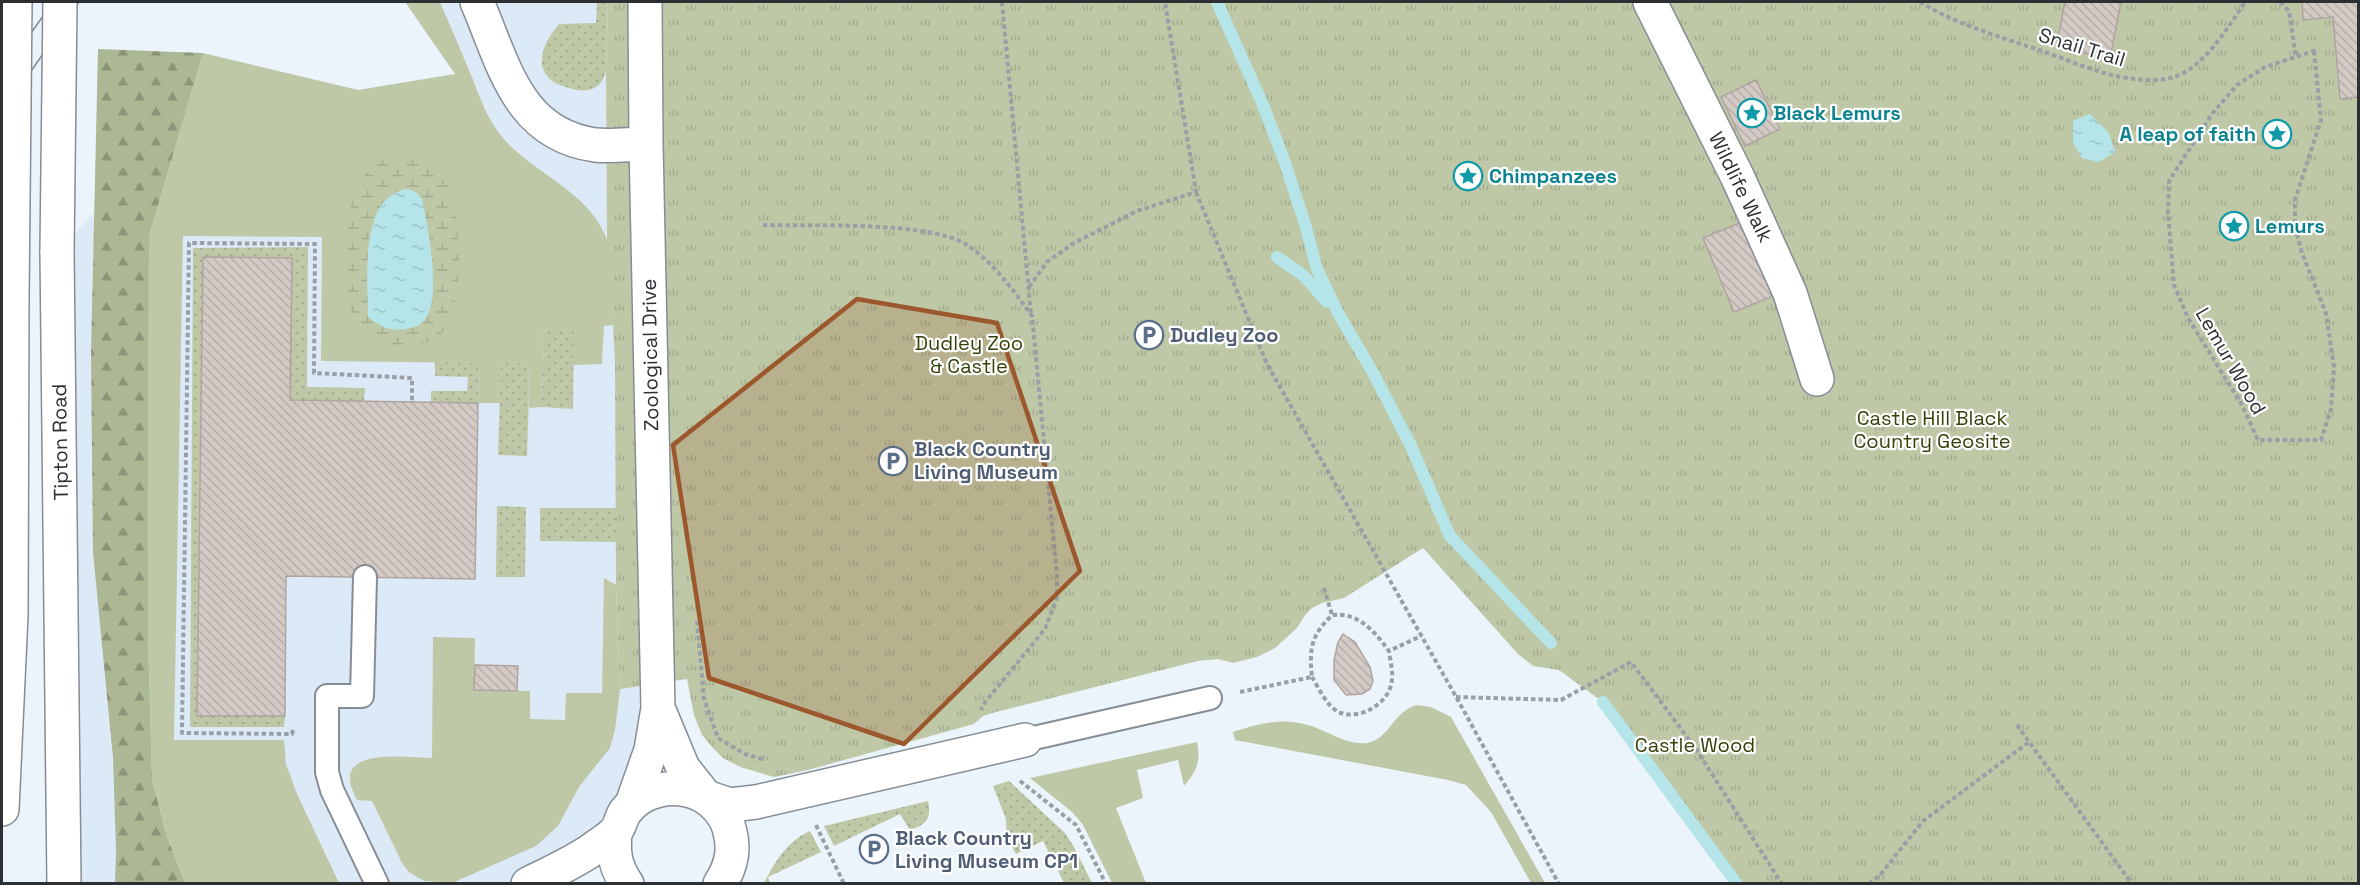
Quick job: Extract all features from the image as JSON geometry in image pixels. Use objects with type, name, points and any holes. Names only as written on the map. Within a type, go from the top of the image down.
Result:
[{"type":"street","points":[[2,809],[10,615],[15,2]]},
{"type":"street","name":"Tipton Road","points":[[60,2],[57,251],[64,882]]},
{"type":"street","points":[[477,2],[522,103],[539,121],[553,132],[578,141],[598,145],[646,144]]},
{"type":"street","name":"Zoological Drive","points":[[615,832],[624,813],[632,804],[651,750],[658,708],[645,2]]},
{"type":"street","name":"Wildlife Walk","points":[[1650,2],[1738,178],[1786,283],[1817,379]]},
{"type":"street","points":[[11,427],[60,428]]},
{"type":"street","name":"Zoological Drive","points":[[658,708],[683,768],[721,812],[729,825],[733,846],[727,873]]},
{"type":"street","points":[[632,804],[650,792],[668,788],[689,790],[730,805],[786,796],[979,737],[1025,740]]},
{"type":"street","points":[[727,873],[748,828],[769,807],[786,796]]},
{"type":"street","points":[[528,884],[581,858],[615,832]]},
{"type":"street","points":[[615,832],[613,849],[617,870],[627,884]]},
{"type":"lane","points":[[365,577],[362,696],[327,696],[327,772],[332,790],[377,884]]},
{"type":"lane","points":[[1025,740],[1210,698]]},
{"type":"path","points":[[979,737],[986,701],[1045,629],[1057,598],[1056,563],[1002,2]]},
{"type":"path","points":[[1166,2],[1196,192],[1267,364],[1559,884]]},
{"type":"path","name":"Snail Trail","points":[[1920,2],[1967,25],[2099,71],[2150,81],[2176,77],[2201,60],[2225,33],[2245,2]]},
{"type":"path","points":[[2280,2],[2289,11],[2296,57]]},
{"type":"path","name":"Lemur Wood","points":[[2314,51],[2317,71],[2321,120],[2295,200],[2295,226],[2302,253],[2326,313],[2334,367],[2331,408],[2320,440],[2258,440],[2242,405],[2188,318],[2174,285],[2168,213],[2169,181],[2212,114],[2237,85],[2265,67],[2296,57],[2314,51]]},
{"type":"path","points":[[1029,287],[1047,262],[1074,243],[1137,211],[1196,192]]},
{"type":"path","points":[[763,225],[892,229],[938,233],[966,244],[992,266],[1011,286],[1032,316]]},
{"type":"path","points":[[293,729],[292,734],[182,733],[189,243],[315,244],[314,373],[412,378],[412,402]]},
{"type":"path","points":[[1324,588],[1332,615]]},
{"type":"path","points":[[1332,615],[1350,616],[1373,629],[1389,651],[1392,681],[1379,706],[1361,714],[1340,713],[1326,701],[1312,677],[1311,645],[1322,625],[1332,615]]},
{"type":"path","points":[[697,621],[704,699],[718,738],[745,754],[769,761]]},
{"type":"path","points":[[1389,651],[1421,636]]},
{"type":"path","points":[[1456,697],[1561,700],[1631,662],[1696,749],[1782,884]]},
{"type":"path","points":[[1210,698],[1312,677]]},
{"type":"path","points":[[2017,725],[2132,884]]},
{"type":"path","points":[[1869,884],[1881,874],[1923,821],[2029,742]]},
{"type":"path","points":[[1012,774],[1076,825],[1106,884]]},
{"type":"highlighted area","points":[[857,299],[997,323],[1080,571],[904,744],[709,678],[673,445]]},
{"type":"shaded area","points":[[405,2],[608,2],[607,242],[655,572],[632,804],[528,883],[65,883],[57,251],[94,213],[149,236],[203,53],[358,90],[456,74]]},
{"type":"green space","points":[[405,2],[440,2],[485,109],[503,138],[516,151],[577,198],[600,226],[608,243],[612,263],[613,325],[604,326],[602,364],[573,365],[574,329],[544,329],[542,407],[529,408],[530,363],[501,362],[500,403],[478,403],[479,363],[321,361],[322,237],[183,236],[174,740],[284,740],[286,764],[297,794],[339,883],[185,883],[167,837],[152,779],[148,635],[149,236],[203,53],[358,90],[455,74]]},
{"type":"green space","points":[[597,2],[608,2],[604,78],[596,87],[587,90],[572,89],[557,84],[548,78],[544,70],[542,62],[546,43],[559,24],[596,23]]},
{"type":"green space","name":"Dudley Zoo & Castle","points":[[608,2],[2358,2],[2358,883],[1737,883],[1603,702],[1559,670],[1533,666],[1518,654],[1423,548],[1344,598],[1312,608],[1297,628],[1275,648],[1257,657],[1233,663],[1218,659],[1198,661],[996,712],[983,716],[974,724],[808,770],[774,777],[740,767],[723,758],[702,735],[694,715],[687,679],[620,689],[616,585],[615,365],[610,259],[607,242]]},
{"type":"green space","points":[[98,49],[203,53],[149,236],[148,635],[152,779],[167,837],[185,883],[115,883],[113,758],[93,552],[91,353]]},
{"type":"green space","points":[[408,156],[430,166],[447,184],[456,216],[458,285],[448,323],[440,335],[422,344],[394,347],[381,345],[369,339],[359,330],[352,318],[348,290],[349,222],[351,206],[363,177],[374,166],[389,158]]},
{"type":"green space","points":[[308,247],[307,387],[365,388],[364,402],[290,400],[292,259],[203,257],[197,715],[285,716],[284,727],[190,727],[193,248]]},
{"type":"green space","points":[[544,328],[574,329],[573,409],[542,407]]},
{"type":"green space","points":[[435,362],[479,363],[478,403],[431,402],[431,391],[467,391],[468,377],[435,376]]},
{"type":"green space","points":[[501,362],[530,363],[527,456],[498,455]]},
{"type":"green space","points":[[497,506],[526,507],[525,577],[496,577]]},
{"type":"green space","points":[[540,508],[616,508],[616,542],[540,541]]},
{"type":"green space","points":[[604,578],[616,585],[620,689],[615,730],[610,748],[579,787],[558,826],[536,846],[452,883],[424,881],[409,872],[402,863],[372,801],[357,800],[350,777],[353,768],[360,762],[371,759],[432,758],[433,637],[475,638],[474,690],[530,691],[530,719],[565,720],[566,693],[602,693]]},
{"type":"green space","points":[[1417,705],[1431,707],[1451,717],[1545,883],[1531,883],[1491,812],[1466,785],[1235,740],[1233,732],[1265,723],[1286,722],[1307,725],[1348,741],[1367,743],[1381,736],[1402,713]]},
{"type":"green space","points":[[1197,742],[1197,766],[1184,786],[1178,760],[1137,770],[1143,798],[1116,808],[1146,883],[1112,883],[1083,825],[1072,812],[1030,778]]},
{"type":"green space","points":[[1009,781],[1065,833],[1092,883],[1064,883],[1043,841],[1016,854],[1007,838],[1006,819],[993,786]]},
{"type":"green space","points":[[928,801],[929,812],[926,820],[920,826],[910,830],[900,814],[834,846],[824,826]]},
{"type":"green space","points":[[810,831],[821,852],[768,877],[770,883],[764,883],[788,846]]},
{"type":"water","points":[[2090,114],[2109,133],[2115,152],[2099,162],[2082,158],[2073,143],[2073,121]]},
{"type":"water","points":[[408,189],[416,192],[422,199],[432,266],[432,302],[427,316],[419,325],[395,330],[381,326],[368,317],[367,262],[373,223],[381,206],[392,195]]},
{"type":"building","points":[[2065,2],[2121,2],[2110,58],[2056,48]]},
{"type":"building","points":[[2302,2],[2358,2],[2358,97],[2340,99],[2333,17],[2303,20]]},
{"type":"building","points":[[1756,80],[1780,129],[1745,146],[1721,97]]},
{"type":"building","points":[[1742,222],[1773,296],[1734,312],[1703,238]]},
{"type":"building","points":[[203,257],[292,258],[290,400],[478,403],[475,579],[286,576],[285,716],[197,716]]},
{"type":"building","points":[[1343,634],[1355,642],[1370,667],[1373,681],[1370,689],[1362,694],[1346,695],[1334,680],[1334,660],[1338,642]]},
{"type":"building","points":[[475,665],[518,666],[517,691],[474,690]]},
{"type":"waterway","points":[[1217,2],[1263,105],[1284,160],[1317,269],[1338,313],[1372,371],[1411,446],[1450,536],[1551,643]]},
{"type":"waterway","points":[[1277,257],[1304,276],[1327,302]]},
{"type":"waterway","points":[[1603,702],[1737,884]]},
{"type":"tram line","points":[[2,74],[53,2]]},
{"type":"tram line","points":[[2,113],[79,2]]},
{"type":"place","name":"Black Lemurs","points":[[1752,113]]},
{"type":"place","name":"A leap of faith","points":[[2277,134]]},
{"type":"place","name":"Chimpanzees","points":[[1468,176]]},
{"type":"place","name":"Lemurs","points":[[2234,226]]},
{"type":"place","name":"Dudley Zoo","points":[[1149,335]]},
{"type":"place","name":"Black Country Living Museum","points":[[893,461]]},
{"type":"place","name":"Black Country Living Museum CP1","points":[[874,849]]},
{"type":"park label","name":"Castle Hill Black Country Geosite","points":[[1932,430]]},
{"type":"park label","name":"Castle Wood","points":[[1695,745]]}]
